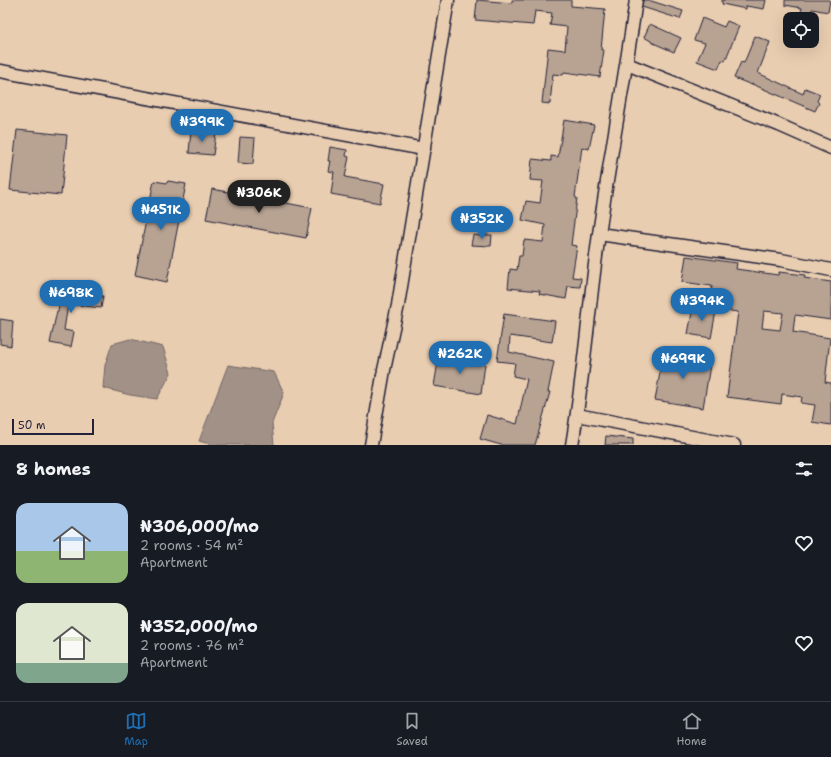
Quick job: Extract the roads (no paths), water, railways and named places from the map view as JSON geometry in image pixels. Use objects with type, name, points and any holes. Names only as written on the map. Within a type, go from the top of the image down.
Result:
[{"type":"street","points":[[371,445],[398,305],[448,0]]},
{"type":"street","points":[[572,445],[599,234],[636,0]]},
{"type":"street","points":[[627,64],[772,122],[831,148]]},
{"type":"street","points":[[0,71],[424,149]]},
{"type":"street","points":[[599,234],[781,260],[831,270]]},
{"type":"street","points":[[577,415],[734,445]]}]
